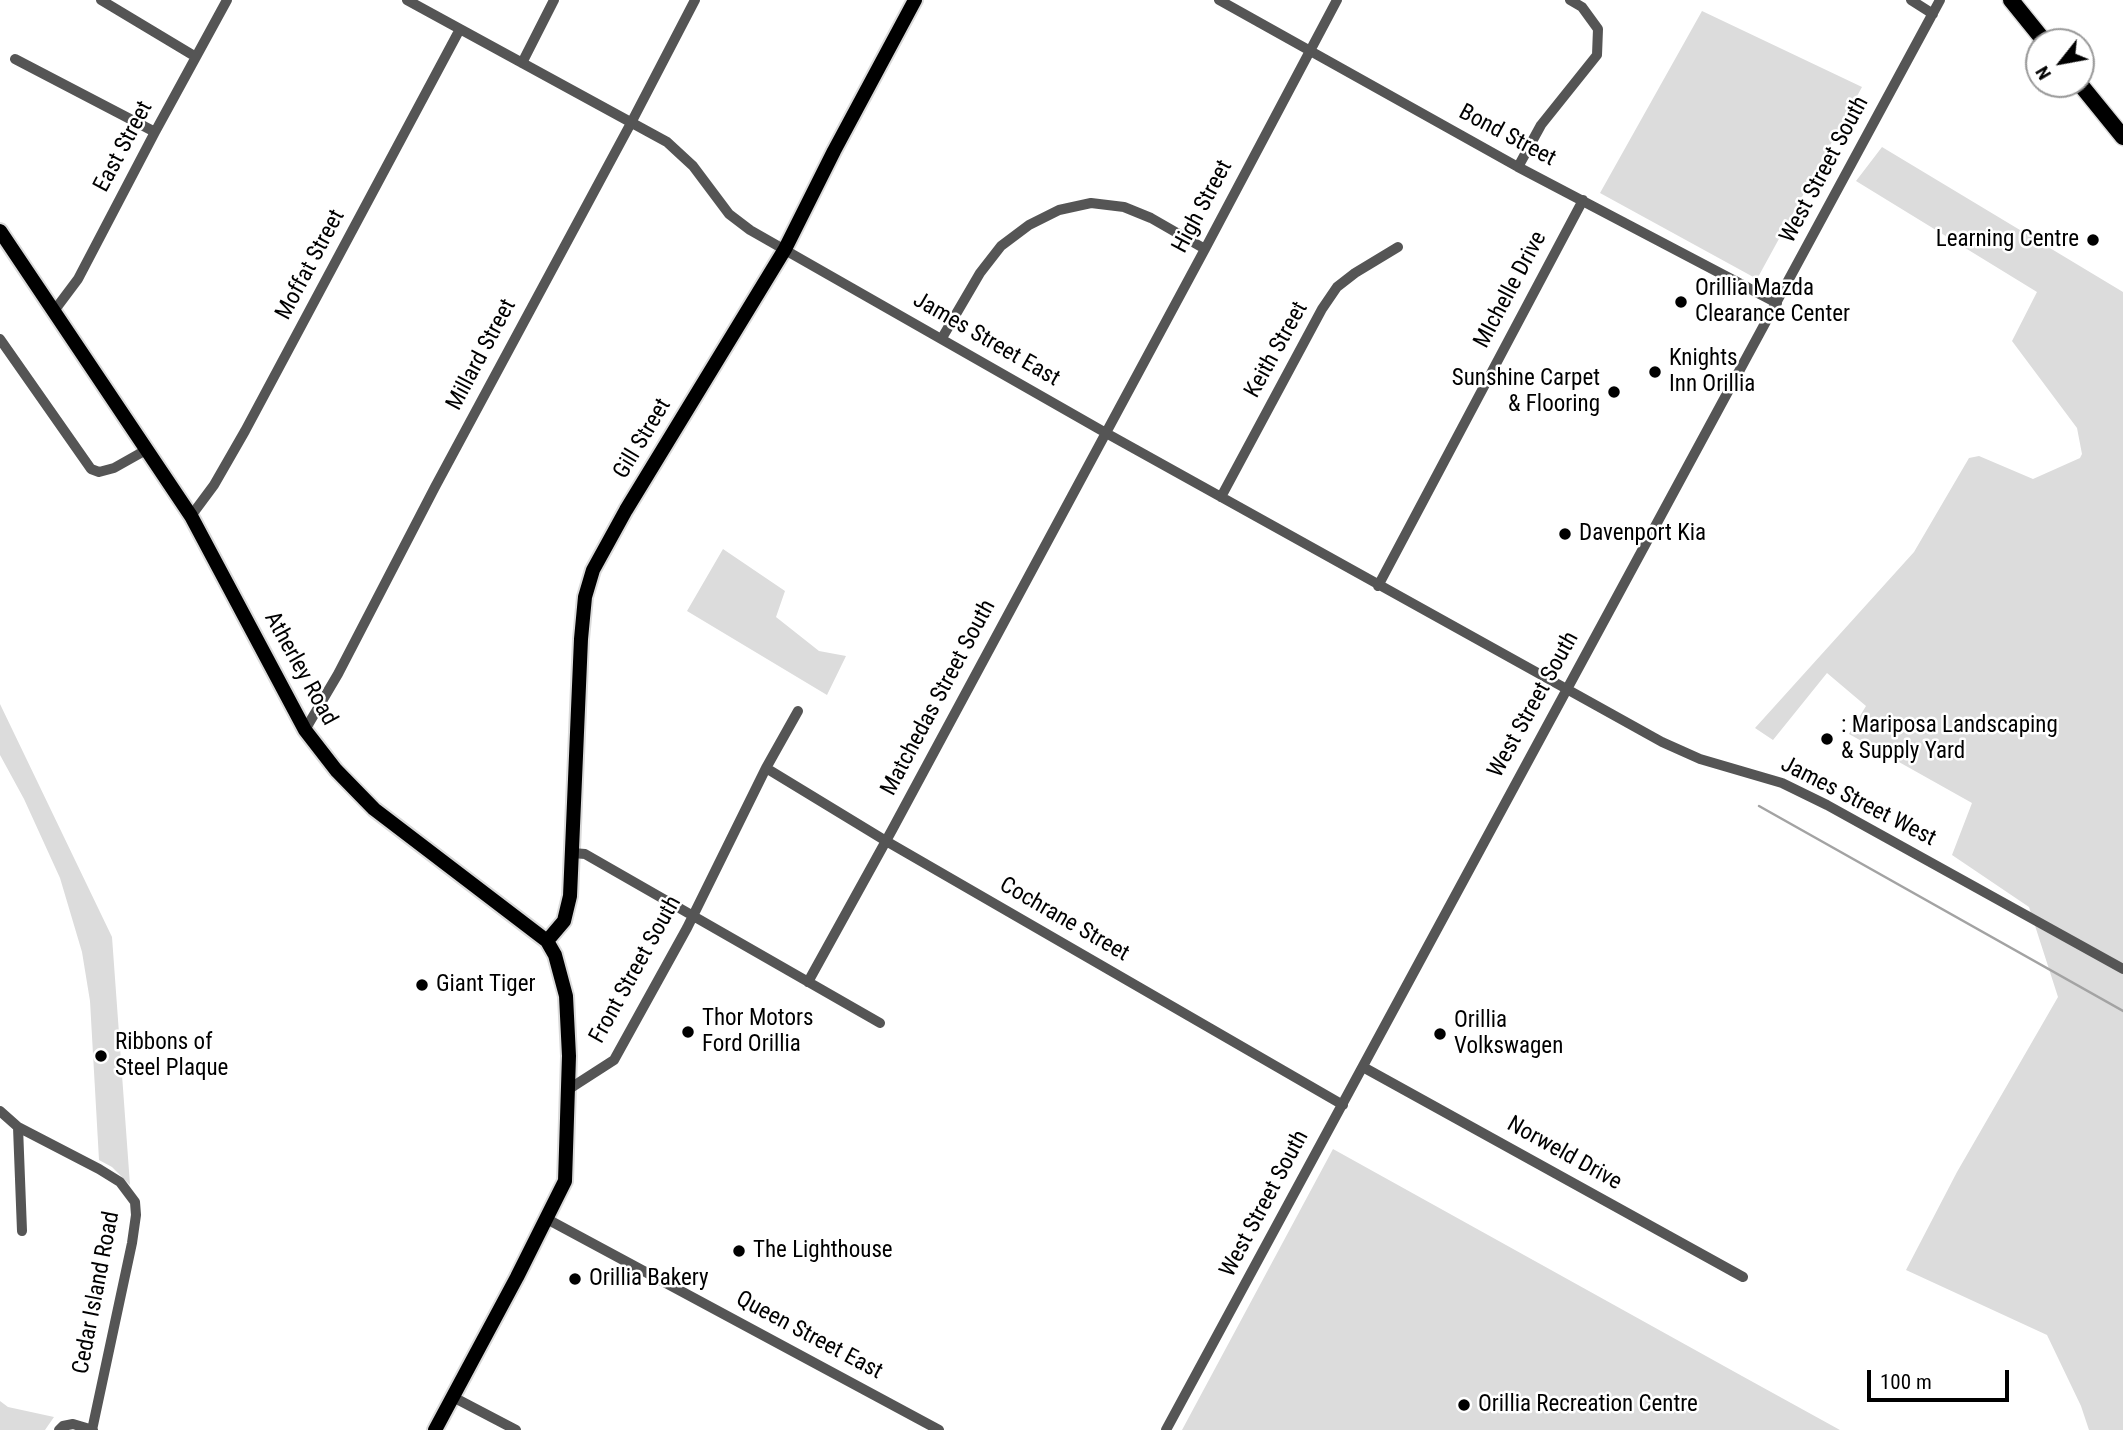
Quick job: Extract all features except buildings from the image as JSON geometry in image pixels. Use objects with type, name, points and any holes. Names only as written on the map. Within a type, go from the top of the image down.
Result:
[{"type":"highway","points":[[2011,0],[2034,28]]},
{"type":"highway","points":[[2091,98],[2123,137]]},
{"type":"main road","name":"Gill Street","points":[[547,941],[566,916],[570,896],[581,639],[585,597],[593,570],[626,510],[785,249],[915,0]]},
{"type":"main road","name":"Atherley Road","points":[[0,231],[191,516],[305,730],[365,802],[547,941]]},
{"type":"main road","points":[[435,1430],[547,1219],[566,1175],[569,1089],[566,996],[555,954],[547,941]]},
{"type":"street","points":[[101,0],[196,57]]},
{"type":"street","name":"East Street","points":[[54,311],[78,279],[228,0]]},
{"type":"street","name":"James Street East","points":[[407,0],[667,142],[693,166],[729,214],[750,230],[1378,586],[1567,689]]},
{"type":"street","points":[[522,63],[554,0]]},
{"type":"street","name":"Millard Street","points":[[305,730],[338,674],[695,0]]},
{"type":"street","name":"Bond Street","points":[[1219,0],[1518,167],[1777,303]]},
{"type":"street","name":"High Street","points":[[1106,433],[1337,0]]},
{"type":"street","points":[[1518,167],[1541,125],[1597,55],[1598,29],[1582,7],[1570,0]]},
{"type":"street","points":[[1911,0],[1933,14]]},
{"type":"street","name":"West Street South","points":[[1166,1430],[1940,0]]},
{"type":"street","name":"Moffat Street","points":[[191,516],[214,485],[245,431],[460,29]]},
{"type":"street","points":[[15,59],[155,132]]},
{"type":"street","name":"MIchelle Drive","points":[[1378,586],[1583,200]]},
{"type":"street","points":[[942,338],[979,273],[1001,246],[1029,225],[1059,210],[1091,203],[1124,206],[1152,218],[1205,249]]},
{"type":"street","name":"Keith Street","points":[[1221,497],[1322,309],[1338,287],[1398,247]]},
{"type":"street","points":[[0,339],[91,469],[99,472],[114,468],[146,450]]},
{"type":"street","name":"Matchedas Street South","points":[[808,982],[1106,433]]},
{"type":"street","name":"James Street West","points":[[1567,689],[1682,752],[1782,783],[1827,805],[2123,968]]},
{"type":"street","name":"Front Street South","points":[[569,1089],[614,1060],[693,916],[766,768],[798,711]]},
{"type":"street","name":"Cochrane Street","points":[[766,768],[886,841],[1343,1105]]},
{"type":"street","points":[[573,853],[585,855],[880,1023]]},
{"type":"street","name":"Norweld Drive","points":[[1363,1067],[1743,1277]]},
{"type":"street","name":"Cedar Island Road","points":[[0,1111],[18,1126],[120,1182],[135,1202],[132,1244],[92,1430]]},
{"type":"street","points":[[18,1126],[22,1231]]},
{"type":"street","name":"Queen Street East","points":[[547,1219],[939,1430]]},
{"type":"street","points":[[453,1397],[516,1430]]},
{"type":"street","points":[[59,1430],[63,1426],[73,1424],[92,1430]]},
{"type":"shaded area","points":[[1702,11],[1862,87],[1757,279],[1600,193]]},
{"type":"shaded area","points":[[1882,147],[2123,292],[2123,1430],[2089,1430],[2081,1406],[2047,1335],[1906,1270],[1957,1172],[2058,997],[2029,907],[1952,855],[1972,803],[1849,734],[1866,706],[1827,673],[1773,740],[1755,728],[1914,552],[1969,458],[1979,456],[2033,479],[2080,458],[2082,454],[2077,428],[2012,341],[2037,292],[1856,181]]},
{"type":"shaded area","points":[[723,549],[785,591],[776,617],[819,651],[846,656],[827,695],[687,611]]},
{"type":"shaded area","points":[[0,704],[112,937],[130,1185],[112,1167],[99,1160],[90,1001],[82,952],[60,878],[24,799],[0,755]]},
{"type":"shaded area","points":[[1333,1149],[1742,1376],[1840,1430],[1182,1430]]},
{"type":"shaded area","points":[[0,1401],[8,1407],[54,1417],[45,1430],[0,1430]]},
{"type":"waterway","points":[[1759,806],[2123,1011]]},
{"type":"place","name":"Learning Centre","points":[[2093,240]]},
{"type":"place","name":"Orillia Mazda Clearance Center","points":[[1681,302]]},
{"type":"place","name":"Knights Inn Orillia","points":[[1655,372]]},
{"type":"place","name":"Sunshine Carpet & Flooring","points":[[1614,392]]},
{"type":"place","name":"Davenport Kia","points":[[1565,534]]},
{"type":"place","name":": Mariposa Landscaping & Supply Yard","points":[[1827,739]]},
{"type":"place","name":"Giant Tiger","points":[[422,985]]},
{"type":"place","name":"Thor Motors Ford Orillia","points":[[688,1032]]},
{"type":"place","name":"Orillia Volkswagen","points":[[1440,1034]]},
{"type":"place","name":"Ribbons of Steel Plaque","points":[[101,1056]]},
{"type":"place","name":"The Lighthouse","points":[[739,1251]]},
{"type":"place","name":"Orillia Bakery","points":[[575,1279]]},
{"type":"place","name":"Orillia Recreation Centre","points":[[1464,1405]]}]
